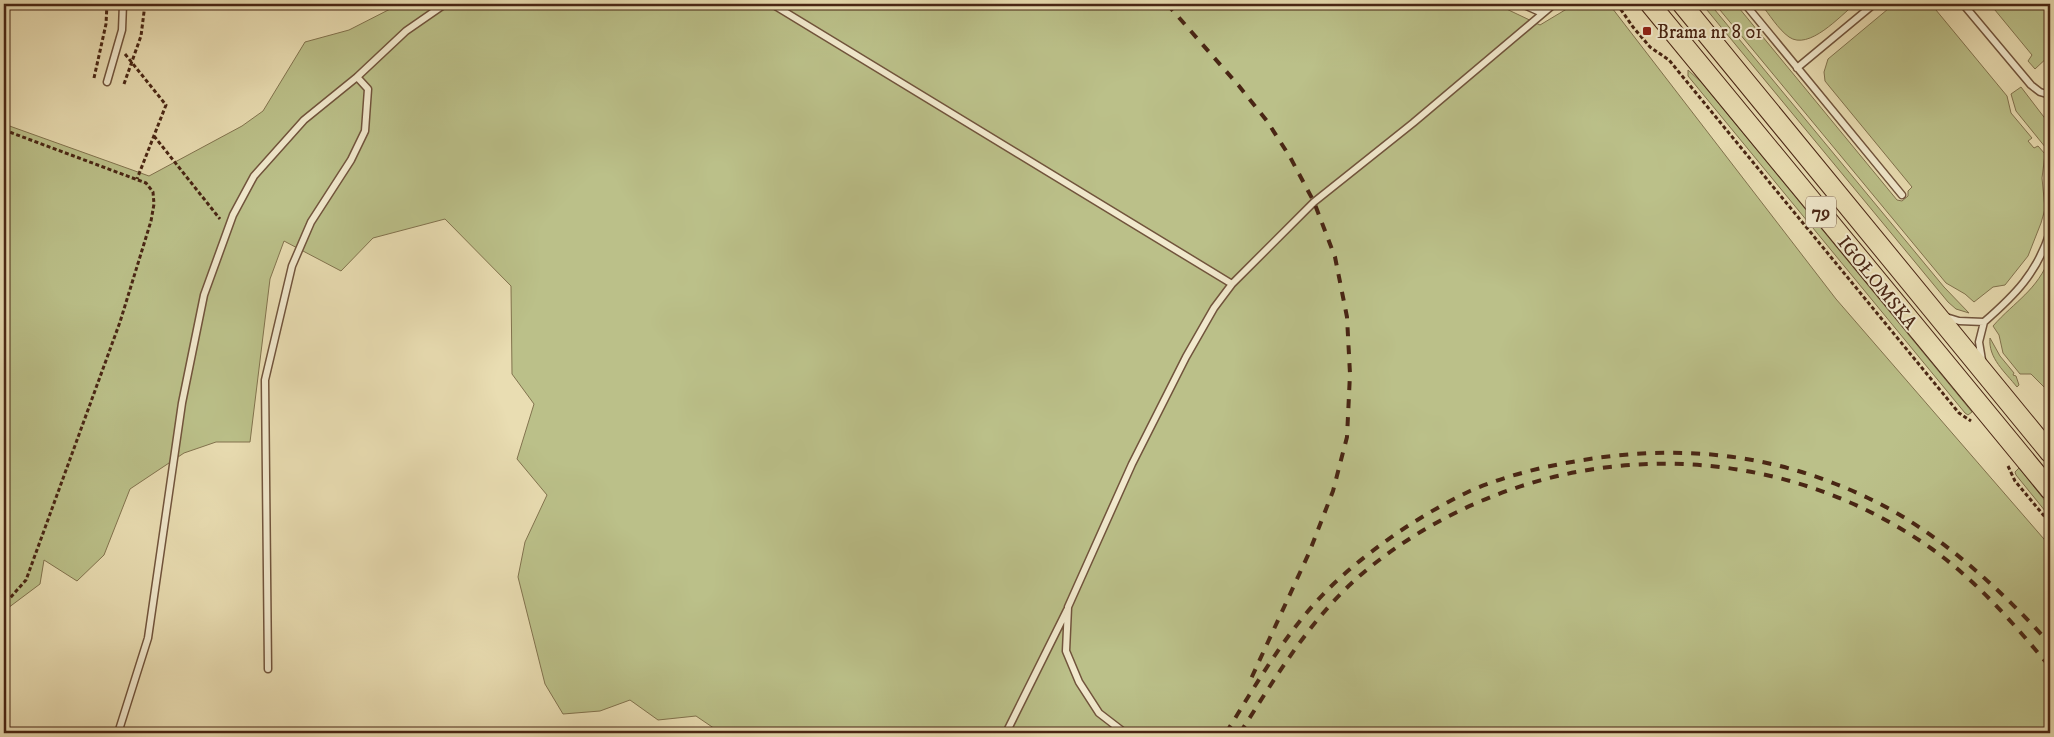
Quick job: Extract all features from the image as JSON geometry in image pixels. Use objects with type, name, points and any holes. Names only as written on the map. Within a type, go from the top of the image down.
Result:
[{"type":"main road","name":"IGOŁOMSKA","points":[[1650,4],[1983,422],[2012,457],[2050,490]]},
{"type":"main road","name":"IGOŁOMSKA","points":[[1682,4],[2050,453]]},
{"type":"lane","points":[[107,82],[122,30],[124,4]]},
{"type":"lane","points":[[118,733],[148,638],[182,403],[204,294],[233,215],[254,176],[304,120],[357,76],[406,31],[445,4]]},
{"type":"lane","points":[[772,4],[1232,284]]},
{"type":"lane","points":[[1522,4],[1542,13]]},
{"type":"lane","points":[[1006,733],[1068,607],[1132,464],[1186,357],[1214,308],[1232,284],[1314,202],[1413,123],[1554,4]]},
{"type":"lane","points":[[1745,4],[1902,195]]},
{"type":"lane","points":[[1797,68],[1874,4]]},
{"type":"lane","points":[[1964,4],[2031,85],[2040,92],[2050,95]]},
{"type":"lane","points":[[268,669],[265,380],[292,266],[311,222],[351,160],[365,131],[368,89],[357,76]]},
{"type":"lane","points":[[1986,374],[1979,342],[1984,322],[2007,302],[2032,273],[2043,253],[2050,232]]},
{"type":"lane","points":[[1934,312],[1959,321],[1984,322]]},
{"type":"lane","points":[[1068,607],[1066,651],[1079,682],[1098,713],[1125,733]]},
{"type":"path","points":[[94,78],[106,24],[107,4]]},
{"type":"path","points":[[124,84],[141,36],[145,4]]},
{"type":"path","points":[[1618,4],[1650,47],[1669,60],[1959,413],[1983,422]]},
{"type":"path","points":[[116,49],[132,62],[166,105],[137,178]]},
{"type":"path","points":[[4,130],[137,178],[146,183],[153,192],[154,204],[151,221],[123,313],[26,580],[4,603]]},
{"type":"path","points":[[154,136],[228,229]]},
{"type":"path","points":[[2012,457],[2014,481],[2050,523]]},
{"type":"green space","points":[[400,4],[1496,4],[1540,25],[1575,4],[1609,4],[1836,299],[2050,546],[2050,733],[721,733],[696,716],[658,720],[630,700],[600,711],[563,714],[545,684],[518,577],[525,542],[547,495],[517,459],[534,404],[512,374],[511,286],[445,219],[373,238],[341,271],[284,241],[270,279],[250,442],[216,442],[184,453],[130,489],[104,555],[77,581],[44,560],[40,584],[4,611],[4,124],[149,176],[242,126],[263,111],[305,42],[349,30]]},
{"type":"green space","points":[[1702,4],[1710,4],[1944,287],[1969,313],[1956,309],[1948,302]]},
{"type":"green space","points":[[1715,4],[1738,4],[1739,8],[1897,200],[1902,201],[1908,196],[1908,191],[1912,187],[1825,81],[1824,72],[1828,59],[1894,4],[1931,4],[2007,96],[2011,113],[2032,138],[2028,141],[2034,148],[2038,146],[2045,154],[2042,178],[2045,209],[2041,223],[2028,256],[2005,285],[1993,287],[1974,302],[1965,294],[1946,283]]},
{"type":"green space","points":[[1761,4],[1855,4],[1815,36],[1797,40],[1789,37],[1781,30]]},
{"type":"green space","points":[[1990,4],[2050,4],[2050,55],[2035,69],[2028,61],[2032,55]]},
{"type":"green space","points":[[1688,70],[1701,82],[1972,412],[1968,415],[1965,413],[1688,76]]},
{"type":"green space","points":[[2021,87],[2050,125],[2050,153],[2016,111],[2011,94]]},
{"type":"green space","points":[[2050,257],[2050,393],[2031,374],[2020,374],[2003,353],[1999,335],[1993,326],[2039,279]]},
{"type":"green space","points":[[1990,338],[2000,356],[2014,373],[2013,375],[2016,376],[2019,385],[2017,387],[1994,358]]},
{"type":"green space","points":[[2019,468],[2050,507],[2050,517],[2016,475],[2015,472]]},
{"type":"railway","points":[[1167,4],[1239,86],[1267,121],[1290,157],[1314,202],[1335,257],[1347,317],[1350,374],[1347,437],[1333,491],[1309,553],[1250,681]]},
{"type":"railway","points":[[1226,733],[1278,651],[1307,612],[1341,577],[1386,541],[1436,509],[1481,486],[1541,468],[1605,457],[1644,453],[1720,455],[1757,461],[1831,482],[1868,498],[1918,526],[1989,582],[2050,644]]},
{"type":"railway","points":[[1240,733],[1300,642],[1334,601],[1374,564],[1438,522],[1506,491],[1578,472],[1651,464],[1724,468],[1796,483],[1866,510],[1932,549],[1965,575],[2009,619],[2050,667]]},
{"type":"place","name":"Brama nr 8 01","points":[[1647,31]]}]
